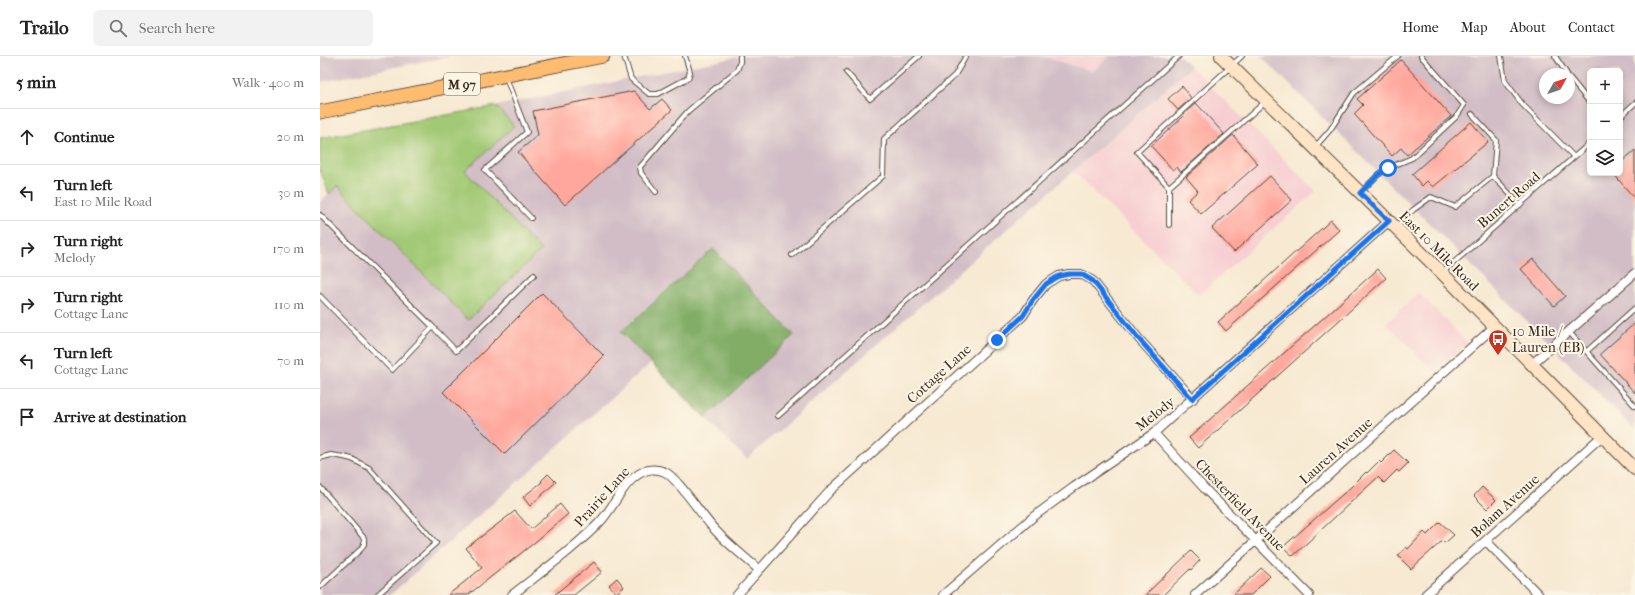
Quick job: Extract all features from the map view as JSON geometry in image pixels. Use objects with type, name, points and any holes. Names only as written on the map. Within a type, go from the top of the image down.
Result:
[{"type":"main road","name":"M 97","points":[[320,112],[506,75],[569,59],[603,56]]},
{"type":"main road","name":"East 10 Mile Road","points":[[1221,56],[1442,274],[1635,469]]},
{"type":"street","name":"Melody","points":[[943,595],[1033,517],[1074,487],[1154,433],[1392,225]]},
{"type":"street","points":[[1532,364],[1635,273]]},
{"type":"street","name":"Cottage Lane","points":[[737,595],[830,491],[1023,316],[1033,300],[1046,284],[1059,276],[1081,274],[1093,281],[1139,339],[1192,399]]},
{"type":"street","name":"Lauren Avenue","points":[[1195,595],[1494,327]]},
{"type":"street","name":"Chesterfield Avenue","points":[[1154,433],[1204,488],[1309,595]]},
{"type":"street","name":"Bolam Avenue","points":[[1425,595],[1602,436]]},
{"type":"street","name":"Prairie Lane","points":[[512,595],[564,555],[593,528],[613,506],[632,479],[644,470],[649,469],[661,470],[672,476],[716,532],[759,570]]},
{"type":"street","points":[[1486,541],[1539,595]]},
{"type":"lane","points":[[624,56],[631,79],[649,94],[658,94],[688,78],[690,72],[686,56]]},
{"type":"lane","points":[[656,192],[641,173],[640,167],[688,111],[737,70],[740,62],[740,56]]},
{"type":"lane","points":[[846,72],[870,99],[919,56]]},
{"type":"lane","points":[[792,255],[883,176],[884,139],[955,75],[966,56]]},
{"type":"lane","points":[[778,416],[1179,56]]},
{"type":"lane","points":[[1169,225],[1169,187],[1137,152],[1242,56]]},
{"type":"lane","points":[[1314,148],[1330,130],[1354,93],[1398,56]]},
{"type":"lane","points":[[1360,193],[1383,172],[1412,158],[1457,116],[1464,105],[1421,56]]},
{"type":"lane","points":[[1501,56],[1505,81],[1522,104],[1574,157]]},
{"type":"lane","points":[[1555,56],[1563,68]]},
{"type":"lane","points":[[506,75],[527,132],[485,170],[531,218]]},
{"type":"lane","points":[[1575,84],[1587,99]]},
{"type":"lane","points":[[1169,187],[1266,101]]},
{"type":"lane","points":[[1623,113],[1635,103]]},
{"type":"lane","points":[[1392,225],[1431,197],[1455,207],[1493,176],[1496,140],[1472,114]]},
{"type":"lane","name":"Bunert Road","points":[[1442,274],[1587,146]]},
{"type":"lane","points":[[1493,176],[1520,205]]},
{"type":"lane","points":[[320,215],[456,351],[534,276]]},
{"type":"lane","points":[[320,296],[392,370],[433,327]]},
{"type":"lane","points":[[1587,351],[1635,308]]},
{"type":"lane","points":[[1569,332],[1635,406]]},
{"type":"lane","points":[[320,458],[331,455],[344,457],[352,459],[369,468],[436,543],[377,595]]},
{"type":"lane","points":[[320,487],[364,538],[364,544],[361,549],[320,587]]},
{"type":"shaded area","points":[[320,56],[451,56],[320,82]]},
{"type":"shaded area","points":[[743,56],[1039,56],[1093,71],[1110,56],[1180,56],[1191,67],[747,459],[705,418],[794,335],[713,249],[621,331],[651,363],[390,595],[320,595],[320,202],[337,186],[468,320],[540,250],[464,171],[514,126],[496,106]]},
{"type":"shaded area","points":[[1039,56],[1110,56],[1093,71]]},
{"type":"shaded area","points":[[1261,56],[1635,56],[1635,430],[1543,337]]},
{"type":"shaded area","points":[[1191,67],[1316,191],[1199,295],[1073,171]]},
{"type":"shaded area","points":[[1419,293],[1468,343],[1434,371],[1386,323]]},
{"type":"green space","points":[[496,106],[514,126],[465,171],[541,250],[468,320],[337,186],[329,194],[320,170],[320,138]]},
{"type":"green space","points":[[713,249],[794,335],[705,418],[621,332]]},
{"type":"building","points":[[1401,60],[1451,116],[1407,155],[1401,148],[1392,156],[1354,114],[1363,105],[1357,99]]},
{"type":"building","points":[[1182,86],[1191,98],[1178,110],[1168,99]]},
{"type":"building","points":[[634,91],[650,109],[662,99],[672,110],[565,205],[518,152],[538,135],[533,111]]},
{"type":"building","points":[[1196,103],[1224,134],[1181,172],[1177,167],[1173,170],[1151,146]]},
{"type":"building","points":[[1471,122],[1488,142],[1433,187],[1427,181],[1422,186],[1412,174]]},
{"type":"building","points":[[1233,135],[1258,164],[1201,214],[1188,200],[1198,191],[1186,177]]},
{"type":"building","points":[[1635,150],[1635,199],[1616,176],[1623,176],[1623,160]]},
{"type":"building","points":[[1270,176],[1292,200],[1234,252],[1212,228]]},
{"type":"building","points":[[1331,220],[1339,230],[1226,331],[1218,322]]},
{"type":"building","points":[[1533,259],[1565,296],[1554,306],[1521,269]]},
{"type":"building","points":[[1378,269],[1386,278],[1198,448],[1189,438]]},
{"type":"building","points":[[542,293],[604,356],[505,454],[443,392]]},
{"type":"building","points":[[1635,323],[1635,393],[1600,354]]},
{"type":"building","points":[[1394,450],[1408,463],[1399,472],[1397,470],[1384,483],[1378,477],[1293,556],[1283,547],[1366,472],[1367,473],[1379,461],[1381,463]]},
{"type":"building","points":[[548,474],[556,482],[530,506],[523,497],[542,482],[541,481]]},
{"type":"building","points":[[1482,487],[1496,500],[1487,509],[1474,496]]},
{"type":"building","points":[[560,504],[568,514],[534,543],[468,595],[448,595],[482,568],[466,548],[515,511],[531,529]]},
{"type":"building","points":[[1440,522],[1454,535],[1445,543],[1442,541],[1411,569],[1398,556],[1406,547],[1408,549],[1424,532],[1427,535]]},
{"type":"building","points":[[1191,551],[1200,560],[1191,570],[1190,569],[1163,595],[1145,595]]},
{"type":"building","points":[[594,562],[602,572],[574,595],[554,595]]},
{"type":"building","points":[[1261,568],[1270,576],[1251,595],[1233,595]]},
{"type":"building","points":[[617,578],[624,587],[616,593],[609,585]]},
{"type":"place","name":"10 Mile / Lauren (EB)","points":[[1498,356]]},
{"type":"route","points":[[997,340],[1023,316],[1033,300],[1046,284],[1059,276],[1081,274],[1093,281],[1139,339],[1192,399],[1389,221],[1360,193],[1378,175],[1388,168]]}]
